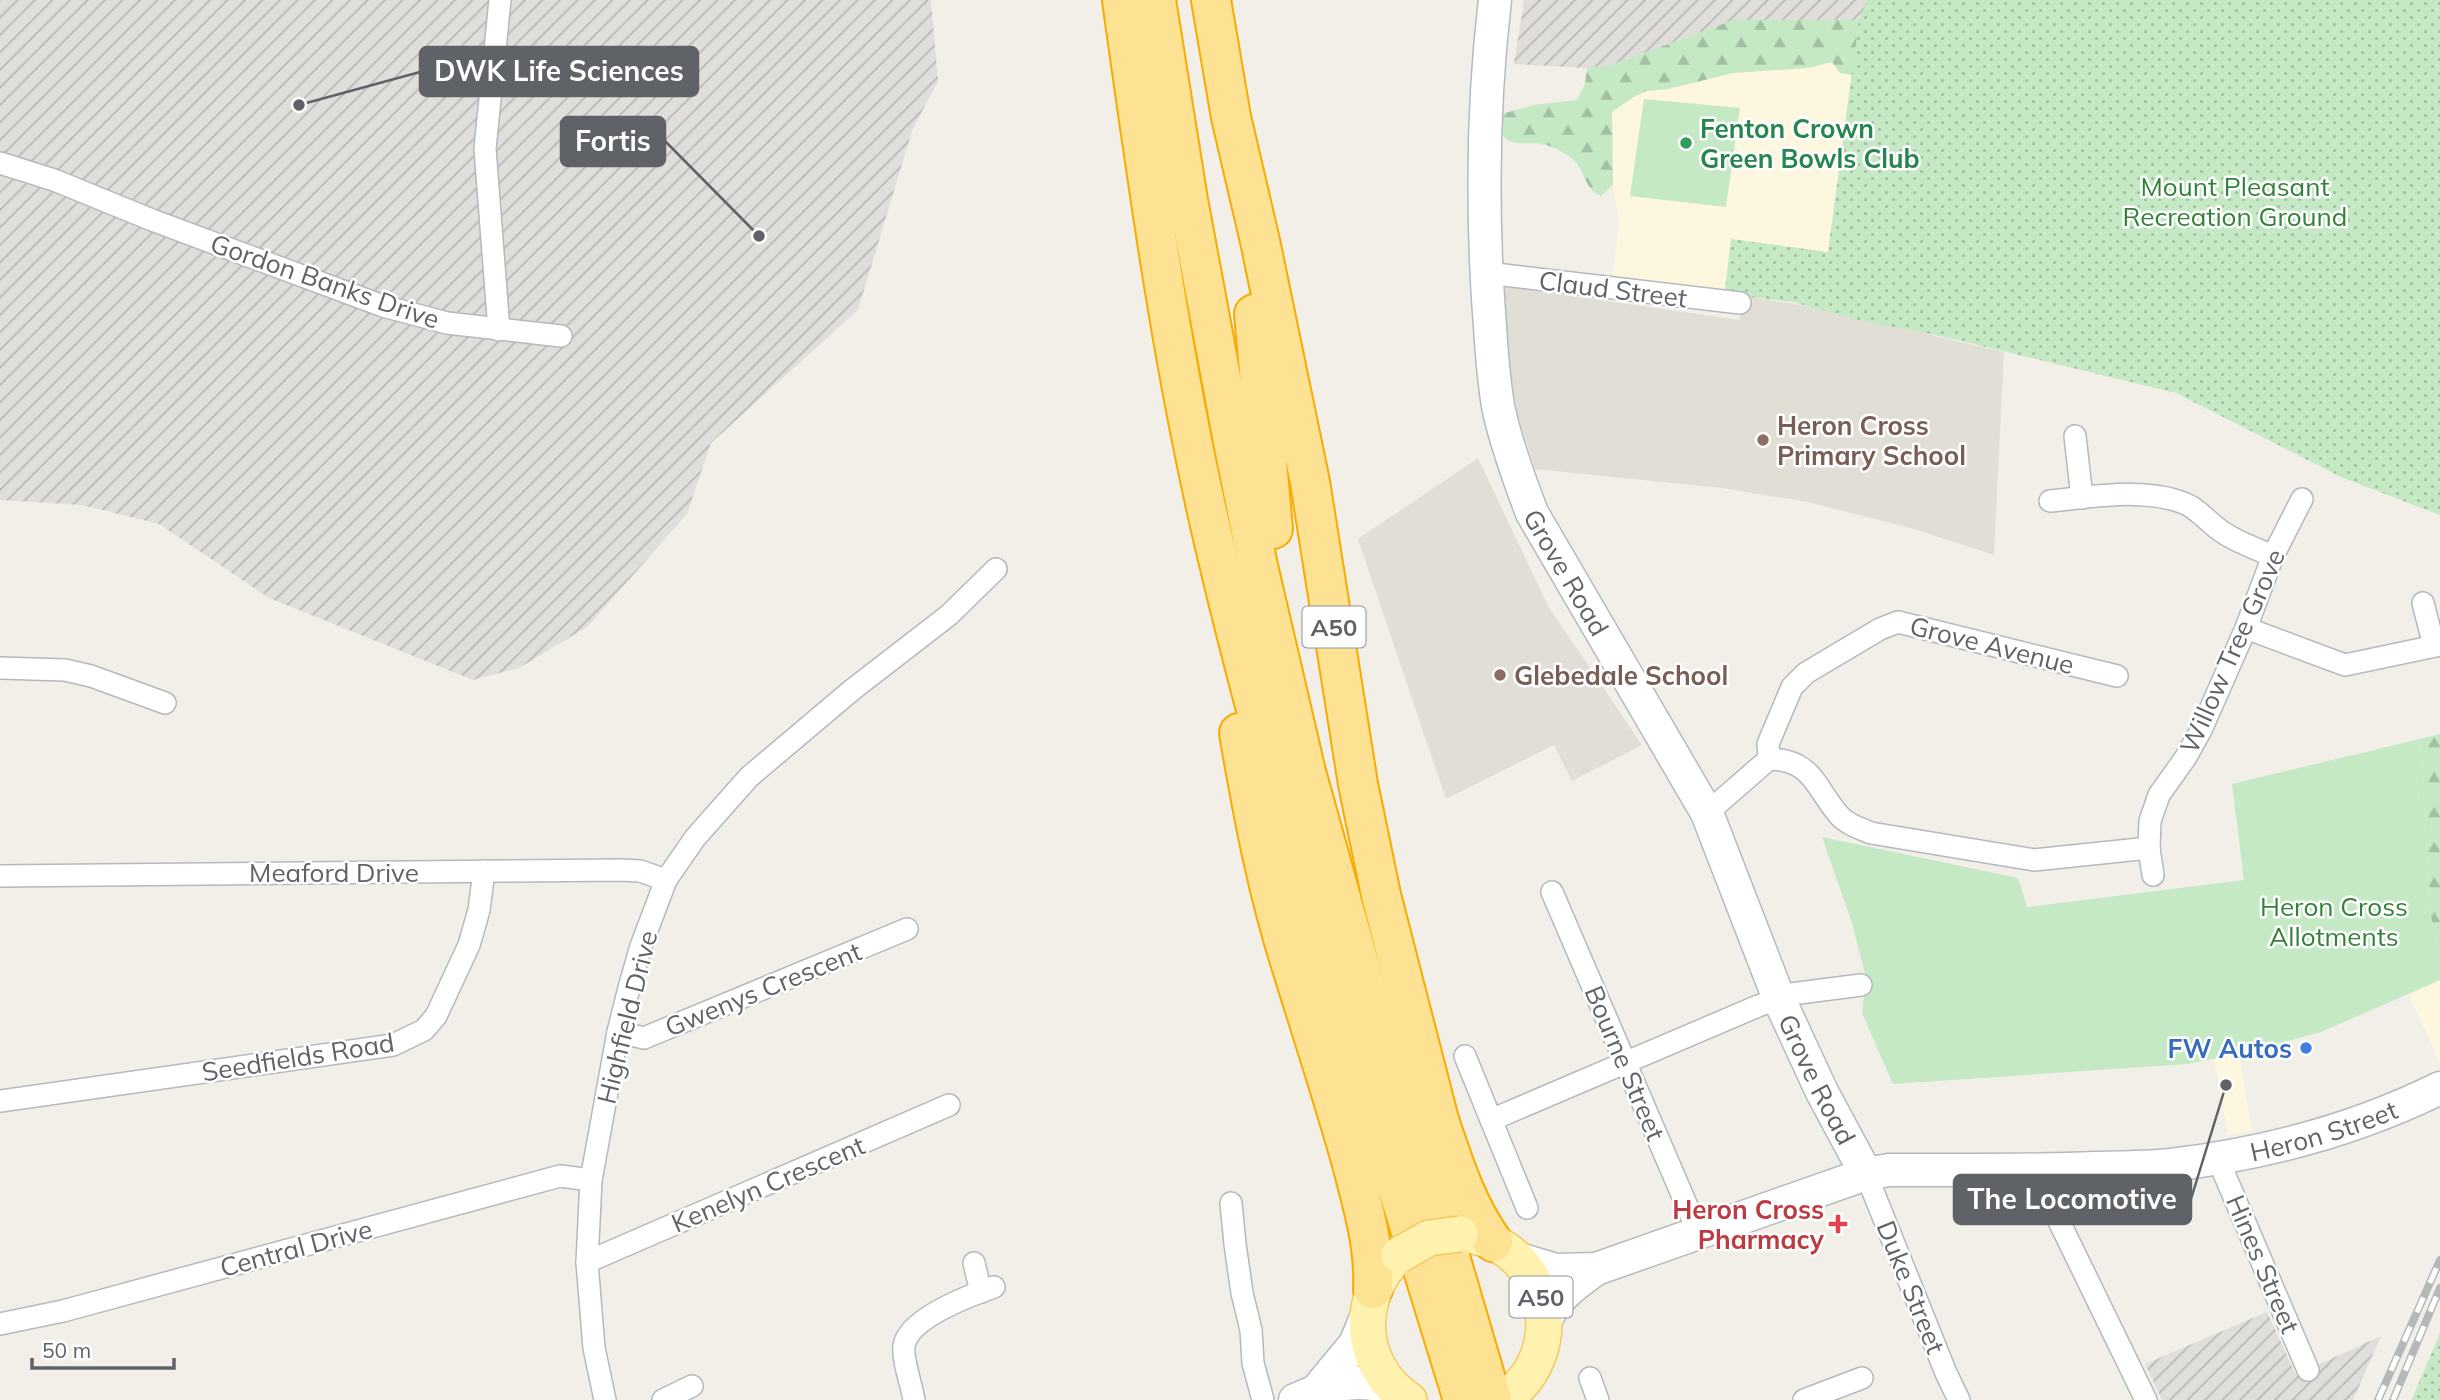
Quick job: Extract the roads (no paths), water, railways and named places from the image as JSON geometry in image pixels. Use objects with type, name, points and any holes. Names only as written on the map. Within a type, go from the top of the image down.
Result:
[{"type":"highway","points":[[1122,0],[1169,304],[1211,527],[1281,800],[1463,1400]]},
{"type":"highway","name":"A50","points":[[1156,0],[1188,200],[1258,566],[1306,772],[1368,995],[1429,1185],[1512,1399]]},
{"type":"highway","name":"A50","points":[[1212,0],[1231,117],[1254,313],[1276,559],[1291,652],[1340,899]]},
{"type":"highway","name":"A50","points":[[1231,117],[1260,241],[1310,482],[1358,784],[1381,895],[1439,1120],[1490,1245]]},
{"type":"highway","points":[[1211,527],[1227,659],[1263,861],[1277,918],[1364,1211],[1373,1258],[1370,1302]]},
{"type":"main road","points":[[1405,1397],[1390,1384],[1375,1362],[1367,1333],[1370,1302],[1380,1276],[1399,1255],[1429,1238],[1490,1245]]},
{"type":"main road","name":"A50","points":[[1490,1245],[1535,1282],[1544,1308],[1539,1372],[1512,1399]]},
{"type":"street","points":[[499,330],[485,149],[500,0]]},
{"type":"street","name":"Grove Road","points":[[1495,0],[1486,88],[1483,200],[1486,273],[1499,409],[1513,465],[1532,513],[1707,813],[1768,1002],[1822,1092],[1866,1174]]},
{"type":"street","name":"Gordon Banks Drive","points":[[0,163],[54,180],[183,232],[383,306],[447,323],[561,335]]},
{"type":"street","name":"Claud Street","points":[[1486,273],[1740,303]]},
{"type":"street","points":[[2075,436],[2082,498]]},
{"type":"street","points":[[2050,501],[2152,495],[2177,501],[2202,514],[2211,524],[2247,545],[2273,556]]},
{"type":"street","name":"Willow Tree Grove","points":[[2153,875],[2149,848],[2150,821],[2159,795],[2201,730],[2246,628],[2273,556],[2302,499]]},
{"type":"street","name":"Highfield Drive","points":[[605,1400],[594,1348],[587,1262],[591,1180],[618,1032],[640,946],[666,880],[702,830],[749,777],[852,690],[949,615],[996,569]]},
{"type":"street","points":[[2246,628],[2345,665],[2437,646],[2423,603]]},
{"type":"street","name":"Grove Avenue","points":[[1769,759],[1768,744],[1792,687],[1806,673],[1880,629],[1898,622],[2117,676]]},
{"type":"street","points":[[0,668],[65,670],[91,676],[165,703]]},
{"type":"street","points":[[1707,813],[1769,759],[1782,759],[1798,765],[1813,776],[1839,816],[1871,833],[2034,860],[2149,848]]},
{"type":"street","name":"Meaford Drive","points":[[0,876],[621,870],[640,871],[666,880]]},
{"type":"street","name":"Seedfields Road","points":[[0,1101],[393,1045],[411,1038],[424,1030],[436,1016],[469,945],[479,910],[484,871]]},
{"type":"street","name":"Bourne Street","points":[[1552,892],[1699,1234]]},
{"type":"street","name":"Gwenys Crescent","points":[[618,1032],[644,1038],[907,929]]},
{"type":"street","points":[[1491,1120],[1768,1002],[1791,994],[1861,985]]},
{"type":"street","points":[[1465,1056],[1527,1208]]},
{"type":"street","name":"Heron Street","points":[[1596,1269],[1866,1174],[1889,1170],[2169,1166],[2346,1128],[2399,1109],[2440,1088]]},
{"type":"street","name":"Kenelyn Crescent","points":[[587,1262],[949,1105]]},
{"type":"street","name":"Hines Street","points":[[2217,1157],[2308,1370]]},
{"type":"street","points":[[2034,1170],[2146,1400]]},
{"type":"street","name":"Duke Street","points":[[1866,1174],[1959,1400]]},
{"type":"street","name":"Central Drive","points":[[0,1324],[62,1311],[560,1176],[591,1180]]},
{"type":"street","points":[[1231,1202],[1242,1293],[1251,1329],[1253,1363],[1263,1400]]},
{"type":"street","points":[[1490,1245],[1556,1270],[1596,1269]]},
{"type":"street","points":[[914,1400],[904,1346],[908,1337],[922,1322],[943,1307],[987,1289],[974,1263]]},
{"type":"street","points":[[1543,1337],[1549,1312],[1563,1294],[1596,1269]]},
{"type":"street","points":[[1306,1395],[1355,1344],[1370,1302]]},
{"type":"street","points":[[1590,1378],[1598,1400]]},
{"type":"street","points":[[1804,1400],[1862,1378]]},
{"type":"street","points":[[1306,1395],[1365,1383],[1390,1388],[1405,1397]]},
{"type":"street","points":[[663,1400],[692,1385]]},
{"type":"railway","points":[[2378,1400],[2440,1260]]},
{"type":"railway","points":[[2393,1400],[2440,1288]]},
{"type":"place","name":"DWK Life Sciences","points":[[299,105]]},
{"type":"place","name":"Fenton Crown Green Bowls Club","points":[[1686,143]]},
{"type":"place","name":"Fortis","points":[[759,236]]},
{"type":"place","name":"Heron Cross Primary School","points":[[1763,440]]},
{"type":"place","name":"Glebedale School","points":[[1500,675]]},
{"type":"place","name":"FW Autos","points":[[2306,1048]]},
{"type":"place","name":"The Locomotive","points":[[2226,1085]]},
{"type":"place","name":"Heron Cross Pharmacy","points":[[1838,1224]]},
{"type":"park label","name":"Mount Pleasant Recreation Ground","points":[[2235,201]]},
{"type":"park label","name":"Heron Cross Allotments","points":[[2334,920]]}]
